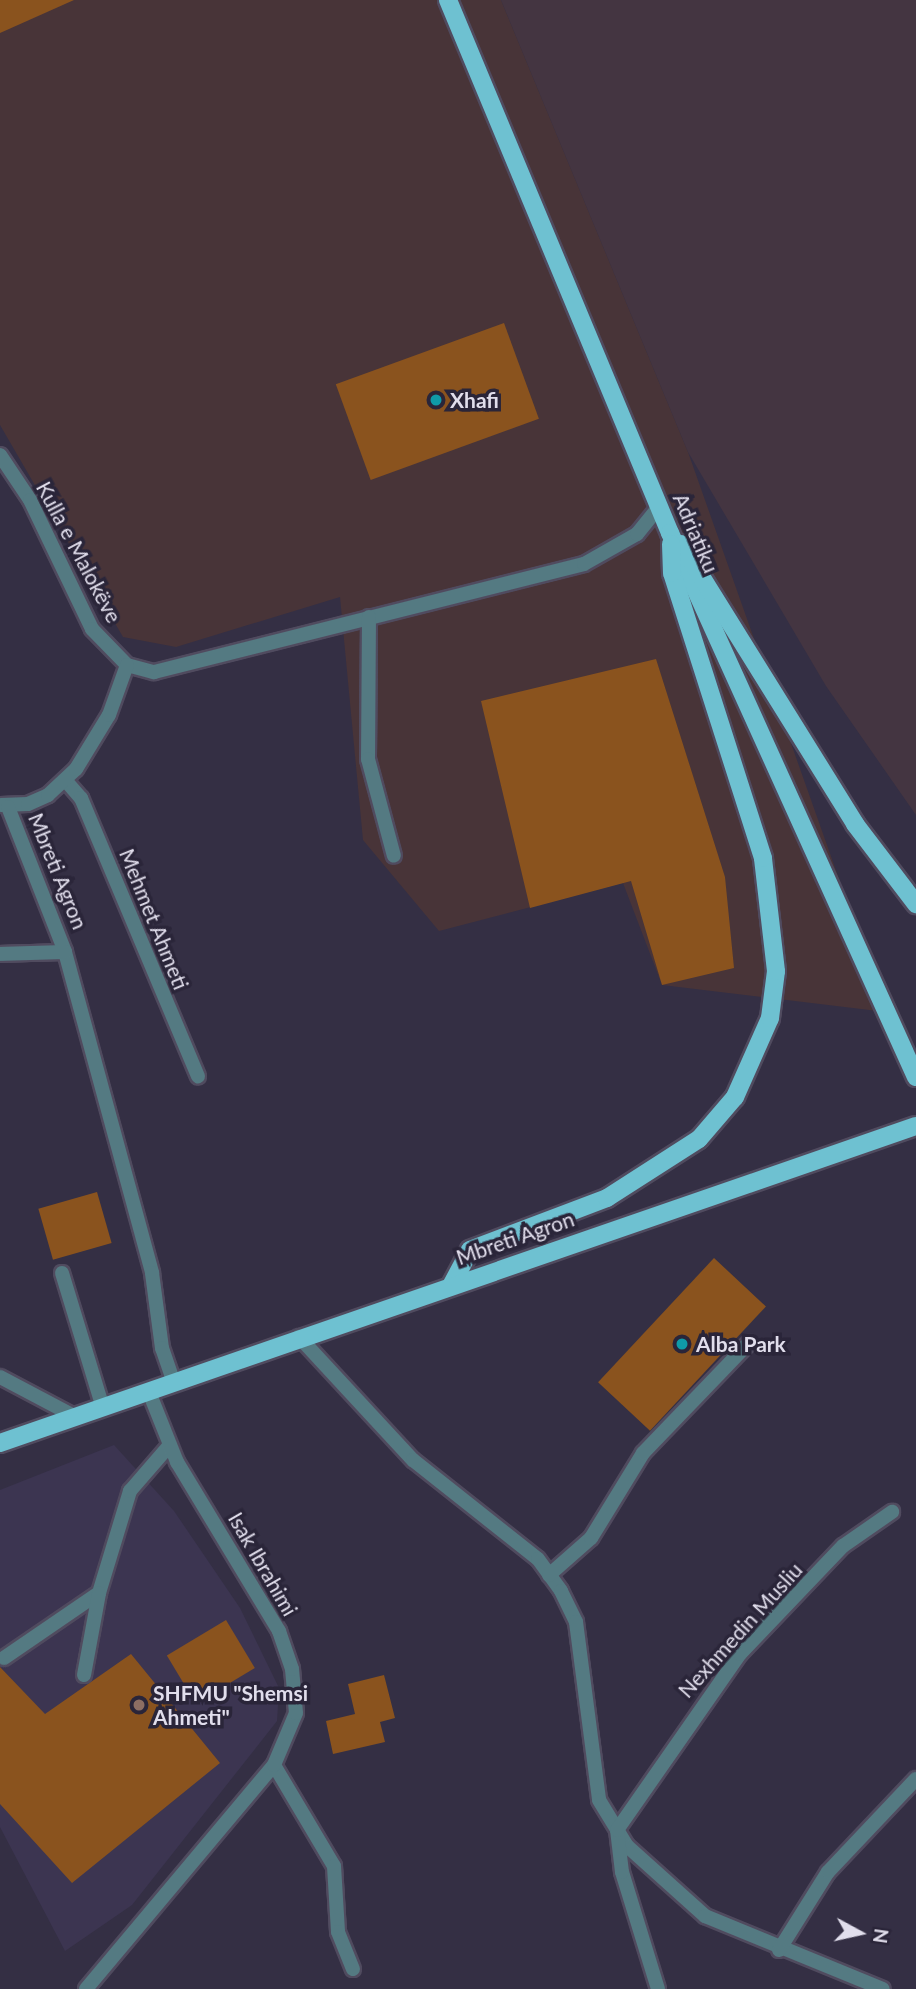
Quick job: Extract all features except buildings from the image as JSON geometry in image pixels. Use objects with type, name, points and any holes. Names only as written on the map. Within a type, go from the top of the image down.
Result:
[{"type":"main road","name":"Adriatiku","points":[[448,0],[670,533],[916,1077]]},
{"type":"main road","points":[[670,533],[692,554],[855,824],[916,904]]},
{"type":"main road","points":[[452,1284],[470,1250],[607,1198],[699,1139],[735,1097],[770,1018],[776,971],[763,858],[672,573],[670,533]]},
{"type":"main road","name":"Mbreti Agron","points":[[0,1443],[452,1284],[916,1126]]},
{"type":"street","name":"Kulla e Malokëve","points":[[0,456],[30,500],[92,629],[127,665]]},
{"type":"street","points":[[4,806],[28,804],[66,781],[91,751],[127,665],[173,670],[369,617],[584,564],[637,534],[660,506]]},
{"type":"street","points":[[369,617],[368,759],[394,856]]},
{"type":"street","name":"Mehmet Ahmeti","points":[[66,781],[81,798],[198,1076]]},
{"type":"street","name":"Mbreti Agron","points":[[4,806],[65,952],[152,1273],[162,1348],[174,1383]]},
{"type":"street","name":"Mbreti Agron","points":[[0,954],[65,952]]},
{"type":"street","points":[[62,1273],[103,1408]]},
{"type":"street","points":[[299,1337],[413,1460],[538,1559],[549,1575],[576,1622],[598,1800],[617,1830],[669,1887],[705,1916],[779,1950],[883,1989]]},
{"type":"street","points":[[549,1575],[591,1538],[643,1453],[748,1342]]},
{"type":"street","points":[[0,1377],[76,1417]]},
{"type":"street","name":"Isak Ibrahimi","points":[[86,1989],[274,1765],[296,1713],[292,1669],[262,1595],[169,1446],[149,1392]]},
{"type":"street","points":[[84,1675],[99,1593],[130,1490],[169,1446]]},
{"type":"street","name":"Nexhmedin Musliu","points":[[617,1830],[740,1654],[844,1546],[892,1512]]},
{"type":"street","points":[[4,1658],[99,1593]]},
{"type":"street","points":[[274,1765],[334,1866],[338,1932],[353,1969]]},
{"type":"street","points":[[779,1950],[828,1871],[916,1779]]},
{"type":"street","points":[[617,1830],[622,1872],[658,1989]]},
{"type":"shaded area","points":[[0,0],[501,0],[688,452],[886,1012],[662,985],[623,883],[439,931],[363,840],[340,597],[176,647],[123,637],[0,425]]},
{"type":"shaded area","points":[[501,0],[916,0],[916,815],[826,686],[688,452]]},
{"type":"shaded area","name":"SHFMU \"Shemsi Ahmeti\"","points":[[114,1445],[174,1511],[240,1608],[279,1688],[277,1721],[132,1905],[65,1951],[0,1827],[0,1490]]},
{"type":"place","name":"Xhafi","points":[[436,400]]},
{"type":"place","name":"Alba Park","points":[[682,1344]]},
{"type":"place","name":"SHFMU \"Shemsi Ahmeti\"","points":[[139,1705]]}]
